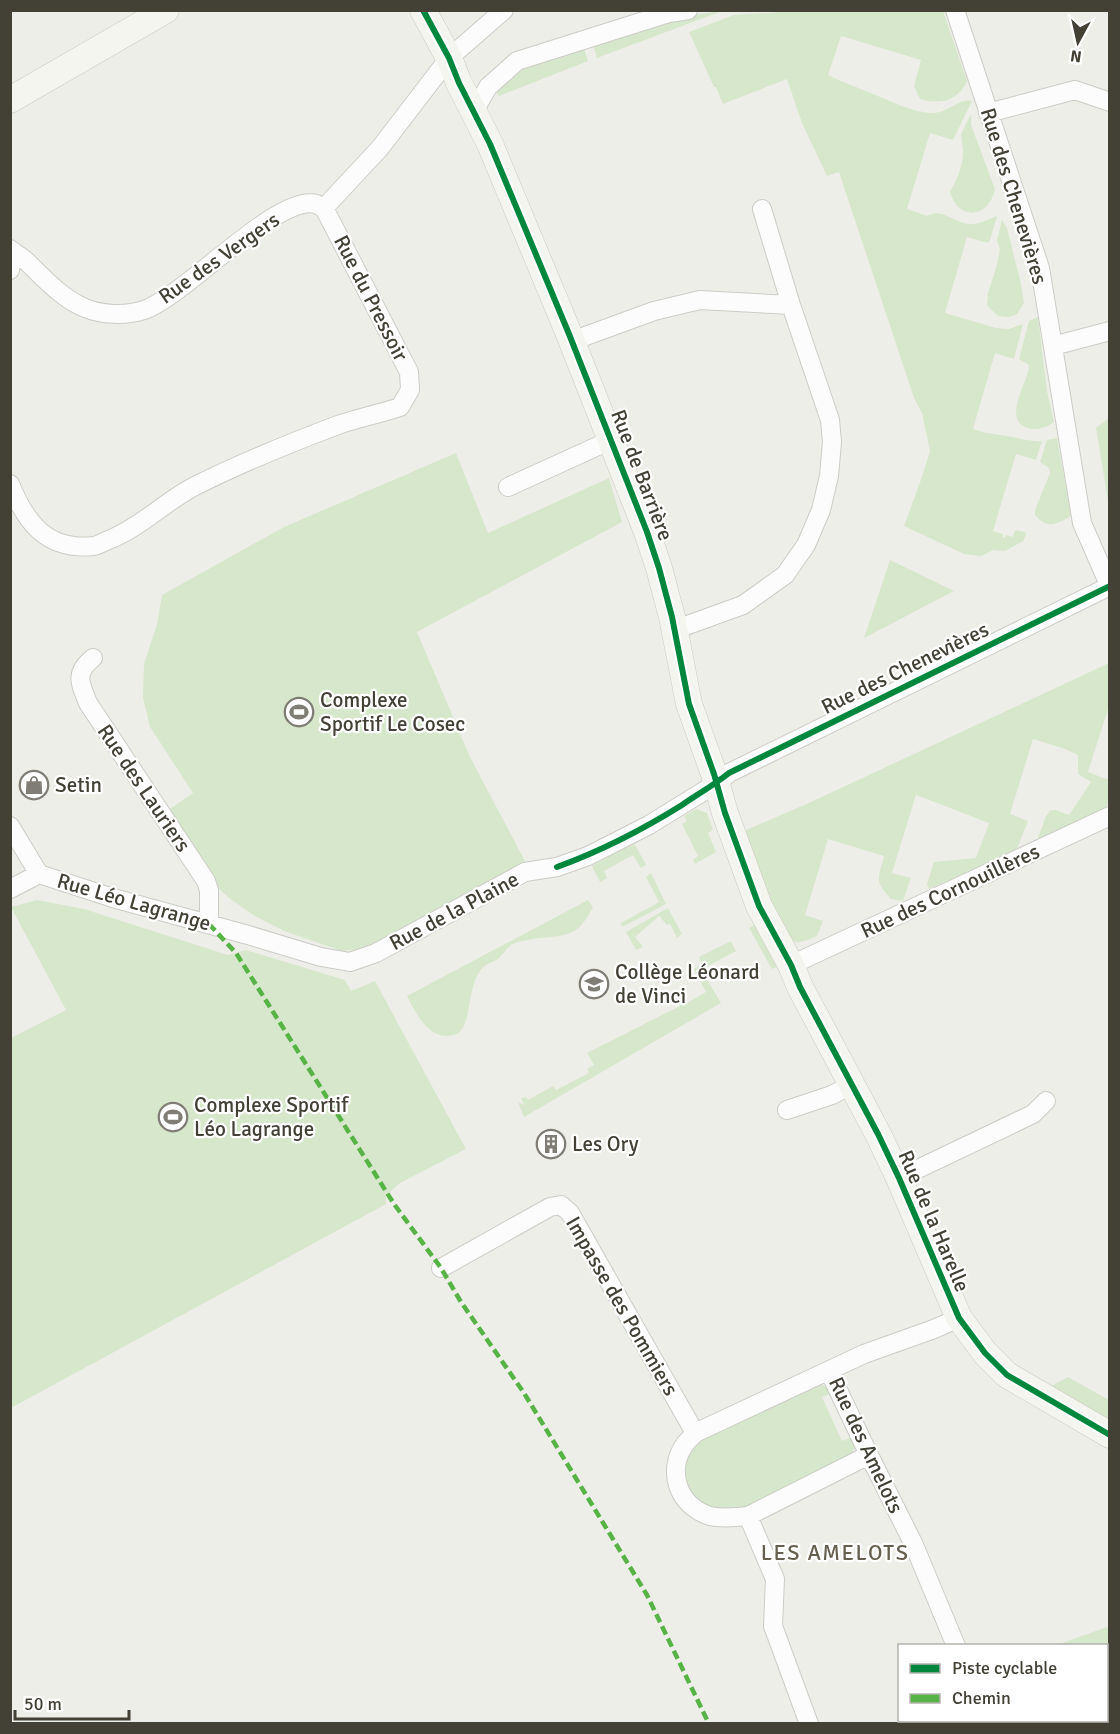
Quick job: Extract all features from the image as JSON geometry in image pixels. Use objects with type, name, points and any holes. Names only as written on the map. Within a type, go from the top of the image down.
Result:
[{"type":"street","points":[[10,100],[166,10]]},
{"type":"street","name":"Rue de Barrière","points":[[423,10],[490,144],[572,341],[647,532],[672,617],[689,704],[717,783],[725,813],[759,906],[791,965]]},
{"type":"street","points":[[324,208],[380,148],[449,58],[504,10]]},
{"type":"street","points":[[474,111],[488,87],[517,61],[663,15],[688,10]]},
{"type":"street","name":"Rue des Chenevières","points":[[717,783],[729,773],[1109,587],[1082,523],[1040,268],[955,10]]},
{"type":"street","points":[[988,113],[1075,90],[1110,102]]},
{"type":"street","name":"Rue des Vergers","points":[[11,250],[24,259],[48,283],[85,308],[122,314],[144,310],[171,295],[272,218],[298,205],[314,204],[324,208]]},
{"type":"street","name":"Rue du Pressoir","points":[[12,488],[23,510],[35,527],[47,538],[67,545],[96,546],[128,531],[192,488],[235,467],[340,425],[400,407],[410,390],[409,372],[324,208]]},
{"type":"street","points":[[674,630],[743,605],[785,575],[806,545],[821,510],[829,476],[830,420],[791,305],[762,209]]},
{"type":"street","points":[[10,270],[11,250]]},
{"type":"street","points":[[572,341],[654,311],[700,300],[791,305]]},
{"type":"street","points":[[1053,346],[1110,331]]},
{"type":"street","points":[[508,487],[611,440]]},
{"type":"street","name":"Rue des Lauriers","points":[[93,658],[82,666],[79,681],[88,703],[206,881],[209,924]]},
{"type":"street","name":"Rue de la Plaine","points":[[248,935],[321,957],[350,962],[376,953],[525,872],[557,867],[588,856],[649,825],[717,783]]},
{"type":"street","name":"Rue des Cornouillères","points":[[791,965],[1110,816]]},
{"type":"street","name":"Rue Léo Lagrange","points":[[10,826],[39,874],[113,898],[248,935]]},
{"type":"street","points":[[10,889],[39,874]]},
{"type":"street","name":"Rue de la Harelle","points":[[791,965],[800,987],[899,1178],[958,1318],[985,1353],[1007,1375],[1110,1435]]},
{"type":"street","points":[[787,1110],[832,1095],[851,1085]]},
{"type":"street","points":[[899,1178],[1033,1114],[1046,1101]]},
{"type":"street","name":"Impasse des Pommiers","points":[[441,1268],[550,1207],[561,1205],[570,1212],[695,1433]]},
{"type":"street","name":"Rue des Amelots","points":[[955,1644],[914,1545],[868,1455],[829,1371],[864,1354],[958,1318]]},
{"type":"street","points":[[829,1371],[695,1433],[685,1444],[677,1461],[676,1480],[681,1494],[694,1508],[710,1516],[727,1519],[748,1515],[868,1455]]},
{"type":"street","points":[[748,1515],[775,1579],[773,1626],[809,1724]]},
{"type":"green space","points":[[722,11],[597,58],[592,42],[669,18]]},
{"type":"green space","points":[[797,11],[943,11],[967,81],[954,97],[934,102],[920,99],[914,86],[921,60],[841,36],[828,75],[918,111],[934,113],[962,102],[972,101],[953,140],[930,133],[907,209],[927,216],[943,214],[969,224],[980,223],[997,216],[988,243],[967,237],[945,313],[996,328],[1009,329],[1023,324],[1014,359],[995,353],[973,429],[1042,441],[1036,460],[1016,454],[993,531],[1003,534],[1005,538],[1006,535],[1013,537],[1015,530],[1025,532],[1026,535],[1023,541],[1005,551],[993,550],[981,556],[964,554],[904,526],[930,451],[922,413],[914,398],[839,172],[827,176],[802,123],[787,79],[723,104],[689,32],[734,15]]},
{"type":"green space","points":[[583,46],[588,61],[499,96],[493,87],[516,67]]},
{"type":"green space","points":[[971,114],[971,125],[995,189],[987,206],[973,213],[960,208],[950,192],[962,163],[961,134]]},
{"type":"green space","points":[[1002,220],[1007,228],[1024,303],[1017,314],[1009,317],[998,316],[987,305],[1000,250],[997,240]]},
{"type":"green space","points":[[1038,317],[1047,391],[1054,422],[1035,429],[1020,423],[1016,409],[1029,365],[1019,359],[1029,321]]},
{"type":"green space","points":[[1109,418],[1110,501],[1108,501],[1096,428]]},
{"type":"green space","points":[[1057,438],[1071,516],[1061,522],[1048,524],[1035,515],[1050,473],[1049,468],[1040,462],[1047,440]]},
{"type":"green space","name":"Complexe Sportif Le Cosec","points":[[456,453],[488,533],[609,478],[622,522],[417,632],[470,757],[527,865],[364,949],[342,951],[284,931],[253,915],[217,887],[167,811],[193,793],[150,727],[143,698],[144,664],[157,624],[162,595],[284,527]]},
{"type":"green space","points":[[890,560],[954,591],[864,638]]},
{"type":"green space","points":[[1109,663],[1109,706],[1088,772],[1109,780],[1106,811],[1045,838],[1038,838],[1046,816],[1051,810],[1069,815],[1091,782],[1078,774],[1078,755],[1033,739],[1010,814],[1028,821],[1016,851],[929,889],[927,884],[934,862],[976,858],[989,823],[916,795],[892,873],[911,878],[903,901],[891,899],[880,884],[879,875],[884,856],[828,839],[805,915],[823,921],[817,936],[798,942],[789,937],[766,892],[744,831]]},
{"type":"green space","points":[[696,809],[707,813],[713,830],[708,833],[716,852],[695,864],[693,860],[698,856],[682,824],[687,821],[684,816]]},
{"type":"green space","points":[[634,843],[646,865],[641,868],[633,855],[604,871],[607,878],[600,882],[592,866]]},
{"type":"green space","points":[[651,873],[666,904],[622,927],[621,923],[659,902],[646,877]]},
{"type":"green space","name":"Complexe Sportif Léo Lagrange","points":[[37,900],[84,909],[228,955],[246,950],[345,980],[351,991],[375,981],[466,1149],[400,1183],[386,1195],[386,1204],[11,1408],[11,1038],[66,1010],[11,907]]},
{"type":"green space","points":[[588,900],[593,907],[577,929],[560,936],[517,942],[479,972],[462,1030],[447,1036],[439,1035],[420,1019],[407,996]]},
{"type":"green space","points":[[668,908],[682,934],[677,938],[670,924],[667,925],[659,916],[635,937],[643,947],[636,950],[626,932]]},
{"type":"green space","points":[[757,923],[779,966],[772,969],[749,928]]},
{"type":"green space","points":[[731,941],[736,951],[704,968],[699,957]]},
{"type":"green space","points":[[699,966],[721,1003],[524,1117],[518,1102],[524,1105],[521,1098],[526,1097],[528,1100],[553,1086],[556,1090],[589,1073],[587,1069],[594,1065],[587,1053],[680,1006],[675,996],[679,994],[685,1004],[706,992],[694,969]]},
{"type":"green space","points":[[1068,1377],[1109,1400],[1109,1425],[1046,1389]]},
{"type":"green space","points":[[819,1384],[828,1387],[833,1393],[822,1397],[842,1441],[853,1437],[855,1447],[851,1456],[739,1511],[729,1513],[692,1502],[681,1465],[701,1437]]},
{"type":"green space","points":[[1107,1627],[1110,1632],[1109,1723],[1078,1722],[1108,1722],[1108,1644],[1060,1644]]},
{"type":"marked path","points":[[209,924],[236,953],[394,1204],[441,1268],[461,1302],[524,1393],[647,1595],[709,1724]]},
{"type":"cycle path","points":[[423,10],[490,144],[569,334],[647,532],[672,617],[689,704],[759,906],[878,1134],[959,1318],[985,1353],[1007,1375],[1110,1435]]},
{"type":"cycle path","points":[[557,867],[636,831],[682,805],[729,773],[1110,586]]},
{"type":"place","name":"Complexe Sportif Le Cosec","points":[[299,712]]},
{"type":"place","name":"Setin","points":[[34,785]]},
{"type":"place","name":"Collège Léonard de Vinci","points":[[594,984]]},
{"type":"place","name":"Complexe Sportif Léo Lagrange","points":[[173,1117]]},
{"type":"place","name":"Les Ory","points":[[551,1144]]},
{"type":"district","name":"LES AMELOTS","points":[[835,1552]]}]
